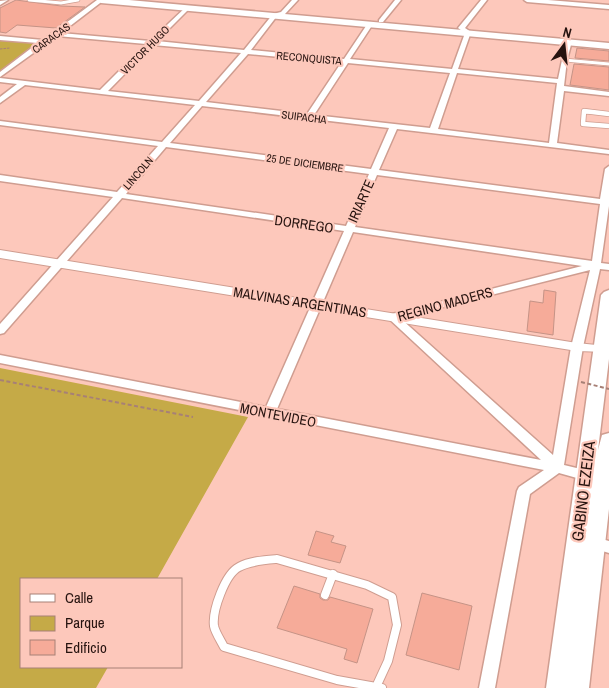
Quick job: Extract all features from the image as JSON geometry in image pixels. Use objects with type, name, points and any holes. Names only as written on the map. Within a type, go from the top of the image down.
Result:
[{"type":"main road","points":[[101,0],[187,4]]},
{"type":"main road","points":[[134,0],[370,24],[609,40]]},
{"type":"main road","points":[[279,14],[381,21],[609,46]]},
{"type":"main road","name":"GABINO EZEIZA","points":[[573,688],[584,475],[605,350],[609,295]]},
{"type":"main road","name":"GABINO EZEIZA","points":[[573,688],[602,545],[609,440]]},
{"type":"street","points":[[0,3],[5,0]]},
{"type":"street","name":"CARACAS","points":[[0,75],[101,0]]},
{"type":"street","name":"LINCOLN","points":[[0,331],[279,14],[295,0]]},
{"type":"street","points":[[381,21],[398,0]]},
{"type":"street","points":[[433,131],[453,71],[464,30],[484,0]]},
{"type":"street","points":[[527,0],[609,7]]},
{"type":"street","name":"VICTOR HUGO","points":[[102,92],[152,43],[187,4]]},
{"type":"street","points":[[309,117],[370,24]]},
{"type":"street","name":"RECONQUISTA","points":[[56,34],[453,71],[560,85],[609,94]]},
{"type":"street","points":[[0,38],[44,42]]},
{"type":"street","points":[[553,144],[560,85],[569,41]]},
{"type":"street","name":"SUIPACHA","points":[[0,80],[609,152]]},
{"type":"street","points":[[0,101],[24,83]]},
{"type":"street","name":"25 DE DICIEMBRE","points":[[0,123],[607,203]]},
{"type":"street","name":"IRIARTE","points":[[269,413],[394,127]]},
{"type":"street","points":[[487,688],[524,491],[557,468],[577,347],[596,266],[607,203],[609,169]]},
{"type":"street","name":"DORREGO","points":[[0,178],[609,267]]},
{"type":"street","name":"MALVINAS ARGENTINAS","points":[[0,254],[605,350]]},
{"type":"street","name":"REGINO MADERS","points":[[392,317],[596,266]]},
{"type":"street","name":"REGINO MADERS","points":[[392,317],[557,468]]},
{"type":"street","name":"MONTEVIDEO","points":[[0,359],[557,468],[584,475]]},
{"type":"lane","points":[[29,0],[61,3],[78,0]]},
{"type":"lane","points":[[564,60],[609,64]]},
{"type":"lane","points":[[609,114],[584,111],[583,124],[609,126]]},
{"type":"lane","points":[[277,559],[367,585],[392,597],[397,626],[379,687],[337,680],[224,647],[214,626],[220,592],[228,578],[238,567],[256,561],[277,559]]},
{"type":"lane","points":[[325,595],[333,574]]},
{"type":"path","points":[[0,380],[193,417]]},
{"type":"path","points":[[581,382],[609,389]]},
{"type":"green space","points":[[0,38],[44,42],[0,75]]},
{"type":"green space","points":[[0,368],[248,417],[158,578],[20,578],[20,668],[107,668],[96,688],[0,688]]},
{"type":"building","points":[[16,0],[85,7],[56,28],[17,25],[6,33],[0,32],[0,8]]},
{"type":"building","points":[[577,48],[609,51],[609,61],[575,58]]},
{"type":"building","points":[[574,64],[609,67],[609,90],[570,85]]},
{"type":"building","points":[[544,290],[556,292],[553,335],[527,331],[530,301],[543,303]]},
{"type":"building","points":[[316,531],[334,536],[331,542],[346,546],[340,563],[308,555]]},
{"type":"building","points":[[294,586],[320,594],[320,598],[323,600],[328,600],[330,597],[373,609],[357,663],[344,659],[347,649],[277,628]]},
{"type":"building","points":[[422,593],[472,606],[459,670],[406,655]]}]
